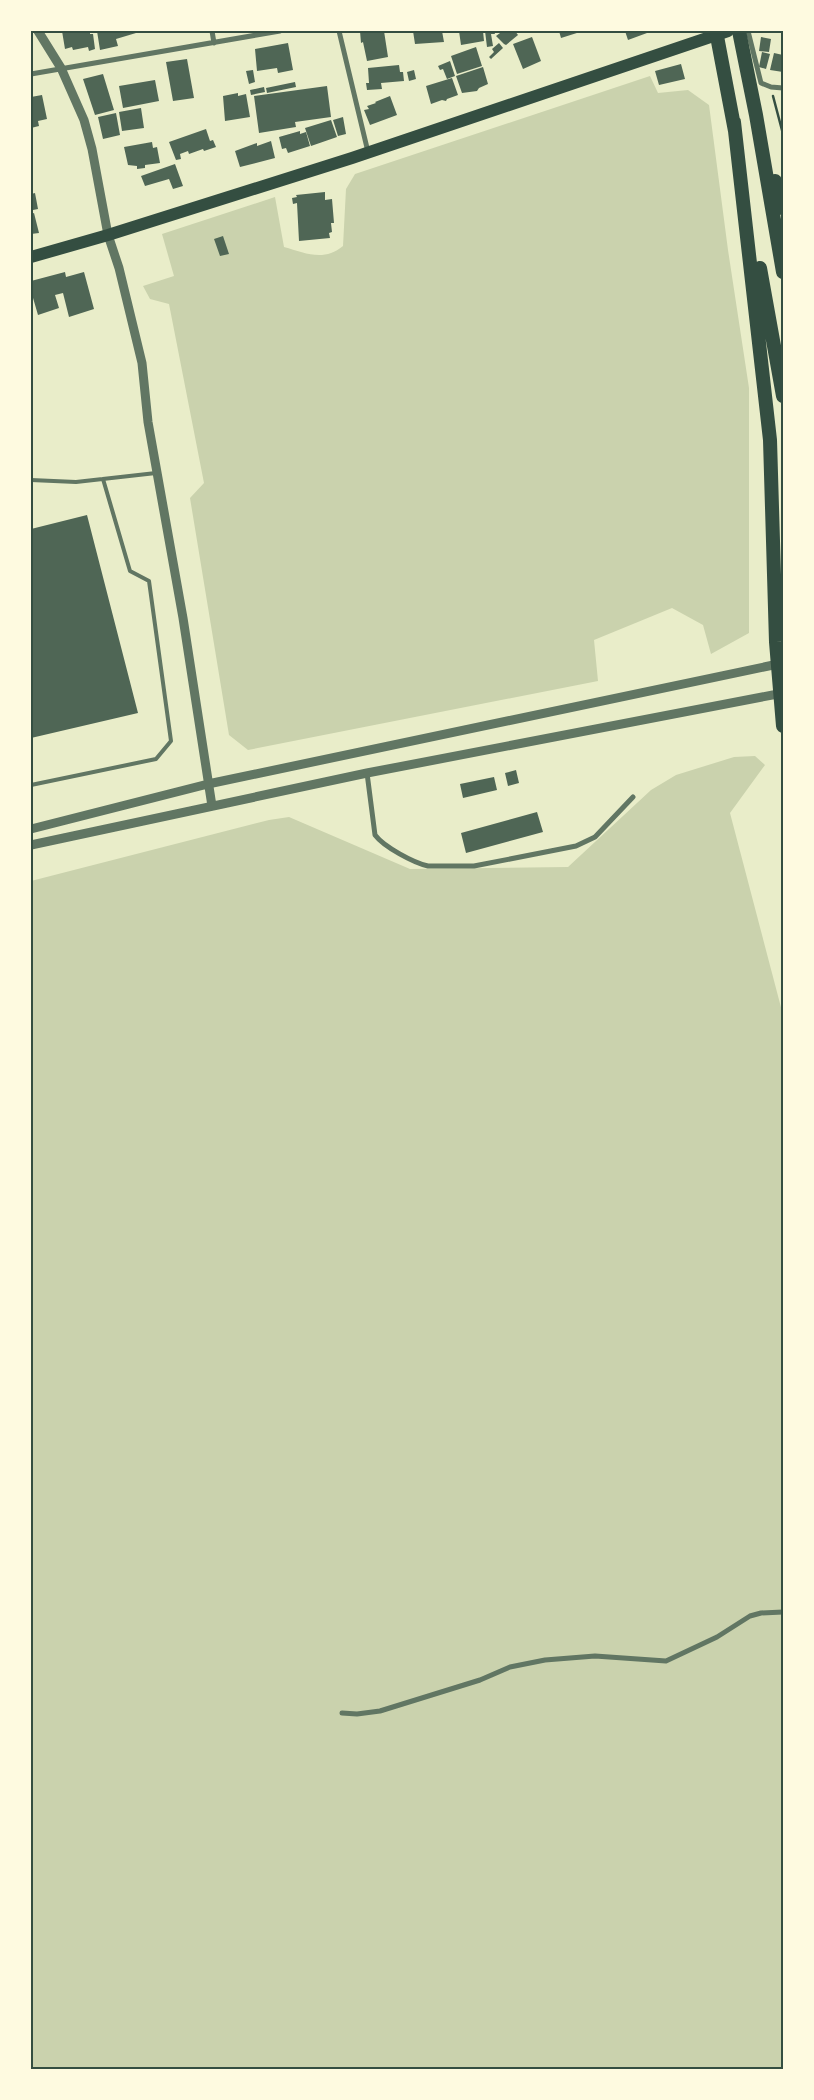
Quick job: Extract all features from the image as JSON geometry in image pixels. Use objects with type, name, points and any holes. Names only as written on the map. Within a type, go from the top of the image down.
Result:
[{"type":"highway","points":[[716,31],[731,102],[783,396]]},
{"type":"highway","points":[[739,31],[756,115],[783,208]]},
{"type":"highway","points":[[756,115],[783,272]]},
{"type":"highway","points":[[734,122],[770,440],[772,548],[783,726]]},
{"type":"main road","points":[[31,257],[108,235],[369,153],[728,31]]},
{"type":"street","points":[[38,31],[62,68],[84,120],[102,195],[108,235],[119,268],[142,363],[148,422],[183,618],[212,806]]},
{"type":"street","points":[[212,31],[214,43]]},
{"type":"street","points":[[31,74],[280,31]]},
{"type":"street","points":[[339,31],[369,153]]},
{"type":"street","points":[[748,31],[761,82],[770,87],[783,88]]},
{"type":"street","points":[[31,828],[208,784],[780,664]]},
{"type":"street","points":[[31,845],[368,773],[781,693]]},
{"type":"street","points":[[368,773],[375,835],[386,844],[428,866],[474,866],[576,846],[595,837],[633,797]]},
{"type":"street","points":[[342,1713],[357,1714],[380,1711],[480,1680],[510,1667],[537,1662],[595,1656],[666,1661],[717,1637],[750,1616],[761,1613],[783,1612]]},
{"type":"lane","points":[[31,480],[76,482],[158,472]]},
{"type":"lane","points":[[31,785],[156,759],[170,741],[149,581],[130,571],[103,478]]},
{"type":"path","points":[[770,87],[783,134]]},
{"type":"green space","points":[[650,76],[658,93],[688,90],[709,105],[749,388],[749,633],[711,654],[703,625],[672,608],[594,640],[598,681],[248,750],[229,735],[190,498],[204,483],[169,304],[150,299],[143,286],[174,276],[162,234],[275,197],[284,247],[314,255],[329,254],[343,246],[346,189],[355,174]]},
{"type":"green space","points":[[755,756],[765,765],[730,813],[783,1015],[783,2069],[31,2069],[31,881],[269,820],[289,817],[410,869],[568,867],[651,790],[676,775],[734,757]]},
{"type":"building","points":[[62,31],[90,31],[90,34],[93,34],[95,49],[89,51],[88,47],[73,50],[72,47],[65,49]]},
{"type":"building","points":[[97,31],[136,31],[136,33],[116,39],[118,46],[100,50]]},
{"type":"building","points":[[360,31],[384,31],[388,57],[367,61],[363,42],[361,43]]},
{"type":"building","points":[[413,31],[442,31],[444,42],[415,44]]},
{"type":"building","points":[[459,31],[483,31],[484,41],[461,45]]},
{"type":"building","points":[[485,31],[494,31],[495,34],[491,34],[493,46],[487,47]]},
{"type":"building","points":[[499,31],[515,31],[518,35],[506,45],[496,36],[500,33]]},
{"type":"building","points":[[559,31],[580,31],[580,32],[561,38]]},
{"type":"building","points":[[625,31],[646,31],[647,33],[628,40]]},
{"type":"building","points":[[532,37],[541,61],[523,69],[513,44]]},
{"type":"building","points":[[761,37],[771,39],[769,52],[759,51]]},
{"type":"building","points":[[288,43],[293,70],[278,73],[277,68],[257,71],[255,49]]},
{"type":"building","points":[[499,43],[503,48],[491,59],[489,57],[494,52],[492,49]]},
{"type":"building","points":[[476,47],[482,66],[457,74],[451,56]]},
{"type":"building","points":[[762,52],[770,54],[766,69],[759,67]]},
{"type":"building","points":[[774,53],[783,55],[783,72],[770,70]]},
{"type":"building","points":[[187,59],[194,98],[173,101],[166,62]]},
{"type":"building","points":[[450,61],[455,76],[447,79],[443,69],[440,70],[438,66]]},
{"type":"building","points":[[681,64],[685,79],[659,85],[655,71]]},
{"type":"building","points":[[399,65],[400,72],[403,72],[404,81],[381,83],[382,89],[367,90],[366,83],[369,83],[368,68]]},
{"type":"building","points":[[483,67],[488,84],[477,91],[462,93],[456,76]]},
{"type":"building","points":[[253,70],[255,82],[249,84],[246,71]]},
{"type":"building","points":[[414,70],[416,79],[409,81],[407,72]]},
{"type":"building","points":[[103,74],[114,110],[95,115],[83,79]]},
{"type":"building","points":[[452,78],[458,95],[446,101],[442,100],[431,104],[426,86]]},
{"type":"building","points":[[155,80],[159,101],[123,108],[119,86]]},
{"type":"building","points":[[295,82],[296,87],[267,93],[266,88]]},
{"type":"building","points":[[327,86],[331,117],[295,122],[296,127],[259,133],[254,96]]},
{"type":"building","points":[[264,87],[265,92],[251,95],[250,90]]},
{"type":"building","points":[[238,93],[238,96],[246,94],[250,117],[225,121],[223,96]]},
{"type":"building","points":[[42,95],[47,119],[38,121],[39,126],[31,128],[31,97]]},
{"type":"building","points":[[390,96],[397,115],[370,125],[364,110],[369,109],[367,106]]},
{"type":"building","points":[[141,108],[144,128],[122,131],[119,112]]},
{"type":"building","points":[[116,113],[120,135],[103,139],[98,117]]},
{"type":"building","points":[[343,117],[346,134],[338,136],[333,120]]},
{"type":"building","points":[[331,120],[337,137],[311,146],[305,128]]},
{"type":"building","points":[[206,129],[210,141],[213,140],[216,147],[189,154],[188,151],[180,154],[181,159],[176,160],[169,142]]},
{"type":"building","points":[[300,131],[300,134],[306,132],[310,146],[288,153],[286,148],[282,149],[279,137]]},
{"type":"building","points":[[271,141],[275,158],[240,167],[235,151],[257,143],[257,146]]},
{"type":"building","points":[[152,142],[153,148],[157,147],[160,163],[145,165],[145,168],[137,169],[137,166],[128,165],[124,147]]},
{"type":"building","points":[[175,164],[183,186],[173,189],[169,179],[145,186],[141,176]]},
{"type":"building","points":[[325,192],[325,200],[332,199],[334,223],[331,223],[332,232],[329,233],[330,238],[299,241],[297,203],[293,204],[292,198],[297,197],[296,195]]},
{"type":"building","points":[[35,193],[38,209],[31,212],[31,194]]},
{"type":"building","points":[[34,213],[39,233],[31,234],[31,214]]},
{"type":"building","points":[[223,236],[229,254],[220,256],[214,239]]},
{"type":"building","points":[[65,272],[66,277],[84,272],[94,309],[69,317],[63,293],[55,295],[59,308],[38,315],[31,291],[31,281]]},
{"type":"building","points":[[87,515],[138,713],[31,738],[31,529]]},
{"type":"building","points":[[516,770],[519,783],[508,786],[505,773]]},
{"type":"building","points":[[494,777],[497,790],[463,798],[460,784]]},
{"type":"building","points":[[537,812],[543,832],[466,853],[461,833]]}]
